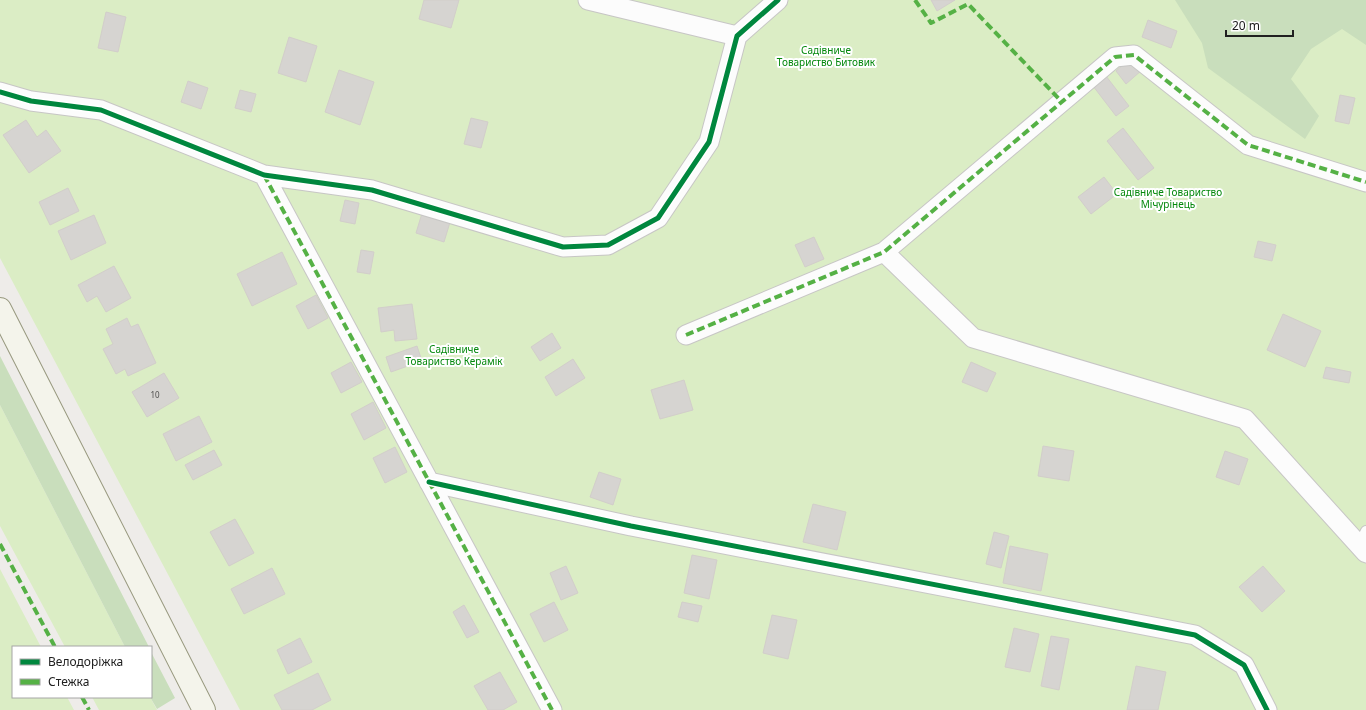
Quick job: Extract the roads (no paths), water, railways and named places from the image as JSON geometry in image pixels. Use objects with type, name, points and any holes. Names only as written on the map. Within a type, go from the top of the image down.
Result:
[{"type":"main road","points":[[0,309],[204,710]]},
{"type":"street","points":[[588,0],[737,36]]},
{"type":"street","points":[[0,92],[31,101],[102,110],[264,175],[372,190],[562,247],[608,245],[658,218],[709,142],[737,36],[778,0]]},
{"type":"street","points":[[686,335],[884,252],[1115,56],[1134,55],[1248,145],[1366,182]]},
{"type":"street","points":[[264,175],[552,710]]},
{"type":"street","points":[[884,252],[973,338],[1245,418],[1364,543]]},
{"type":"street","points":[[430,482],[631,526],[1195,635],[1244,665],[1267,710]]},
{"type":"park label","name":"Садівниче Товариство Битовик","points":[[826,56]]},
{"type":"park label","name":"Садівниче Товариство Мічурінець","points":[[1168,198]]},
{"type":"park label","name":"Садівниче Товариство Керамік","points":[[454,354]]}]
